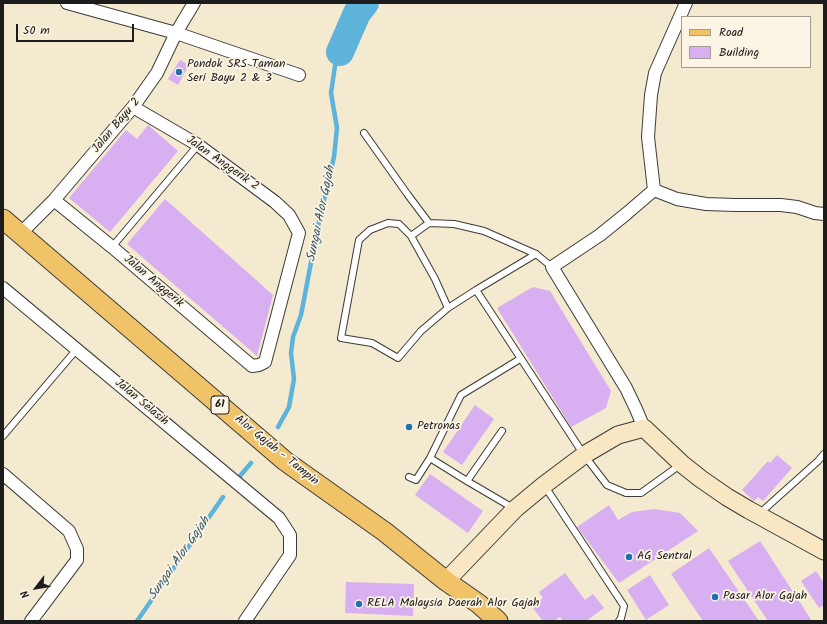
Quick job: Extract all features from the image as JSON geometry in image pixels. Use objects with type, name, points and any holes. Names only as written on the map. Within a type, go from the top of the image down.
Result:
[{"type":"main road","name":"Alor Gajah - Tampin","points":[[3,219],[285,461],[385,532],[446,581],[479,604],[498,621]]},
{"type":"main road","name":"Alor Gajah - Tampin","points":[[446,581],[478,621]]},
{"type":"street","points":[[67,3],[176,33],[299,75]]},
{"type":"street","name":"Jalan Bayu 2","points":[[20,234],[54,200],[133,107],[157,73],[176,33],[194,3]]},
{"type":"street","points":[[654,190],[648,137],[652,88],[655,73],[686,3]]},
{"type":"street","name":"Jalan Anggerik 2","points":[[133,107],[198,145],[275,202],[289,215],[299,233],[265,362],[252,366]]},
{"type":"street","points":[[654,190],[677,199],[706,204],[781,205],[797,207],[815,213],[824,214]]},
{"type":"street","points":[[654,190],[610,227],[552,267],[626,388],[644,428],[701,480],[757,515],[824,551]]},
{"type":"street","name":"Jalan Anggerik","points":[[54,200],[112,247],[252,366]]},
{"type":"street","name":"Jalan Selasih","points":[[3,288],[279,518],[290,535],[290,555],[245,621]]},
{"type":"street","points":[[446,581],[514,509],[584,454],[618,435],[644,428]]},
{"type":"street","points":[[3,474],[69,531],[77,549],[77,560],[32,621]]},
{"type":"lane","points":[[364,134],[429,223]]},
{"type":"lane","points":[[112,247],[198,145]]},
{"type":"lane","points":[[448,308],[435,279],[411,236],[399,224],[388,223],[370,230],[359,240],[341,338],[372,343],[398,358],[421,331],[448,308],[536,254]]},
{"type":"lane","points":[[411,236],[429,223],[454,224],[484,231],[536,254],[552,267]]},
{"type":"lane","points":[[476,290],[584,454],[607,485],[626,494],[640,493],[682,464]]},
{"type":"lane","points":[[3,436],[76,349]]},
{"type":"lane","points":[[409,477],[416,480],[430,458],[461,395],[520,358]]},
{"type":"lane","points":[[467,481],[502,431]]},
{"type":"lane","points":[[757,515],[824,454]]},
{"type":"lane","points":[[430,458],[514,509]]},
{"type":"lane","points":[[544,485],[624,606],[619,621]]},
{"type":"building","name":"Pondok SRS Taman Seri Bayu 2 & 3","points":[[180,60],[189,65],[178,85],[168,79]]},
{"type":"building","points":[[148,125],[178,151],[110,232],[69,198],[126,130],[137,139]]},
{"type":"building","points":[[165,199],[273,295],[257,356],[127,244]]},
{"type":"building","points":[[533,287],[550,291],[611,391],[606,408],[571,427],[497,308]]},
{"type":"building","points":[[475,405],[494,419],[462,465],[443,452]]},
{"type":"building","points":[[777,455],[792,468],[763,501],[758,497],[754,501],[742,490],[768,461],[770,463]]},
{"type":"building","points":[[430,474],[483,511],[468,533],[415,495]]},
{"type":"building","name":"AG Sentral","points":[[609,505],[618,520],[632,512],[654,509],[680,513],[698,531],[619,583],[577,527]]},
{"type":"building","points":[[760,541],[812,621],[768,621],[728,561]]},
{"type":"building","name":"Pasar Alor Gajah","points":[[709,548],[759,621],[703,621],[671,574]]},
{"type":"building","points":[[816,571],[824,583],[824,605],[819,608],[801,581]]},
{"type":"building","points":[[565,573],[585,600],[593,594],[604,608],[586,621],[563,621],[560,617],[554,621],[543,621],[532,607],[543,598],[539,592]]},
{"type":"building","points":[[650,575],[669,605],[646,620],[627,590]]},
{"type":"building","points":[[346,582],[414,584],[413,616],[345,613]]},
{"type":"waterway","name":"Sungai Alor Gajah","points":[[340,52],[357,13],[365,3]]},
{"type":"waterway","name":"Sungai Alor Gajah","points":[[278,427],[289,407],[294,379],[291,353],[293,337],[301,315],[318,226],[334,157],[337,128],[331,93],[335,66],[340,52]]},
{"type":"waterway","name":"Sungai Alor Gajah","points":[[240,476],[251,463]]},
{"type":"waterway","name":"Sungai Alor Gajah","points":[[137,621],[223,497]]},
{"type":"place","name":"Pondok SRS Taman Seri Bayu 2 & 3","points":[[179,72]]},
{"type":"place","name":"Petronas","points":[[409,427]]},
{"type":"place","name":"AG Sentral","points":[[629,557]]},
{"type":"place","name":"Pasar Alor Gajah","points":[[715,597]]},
{"type":"place","name":"RELA Malaysia Daerah Alor Gajah","points":[[359,604]]}]
